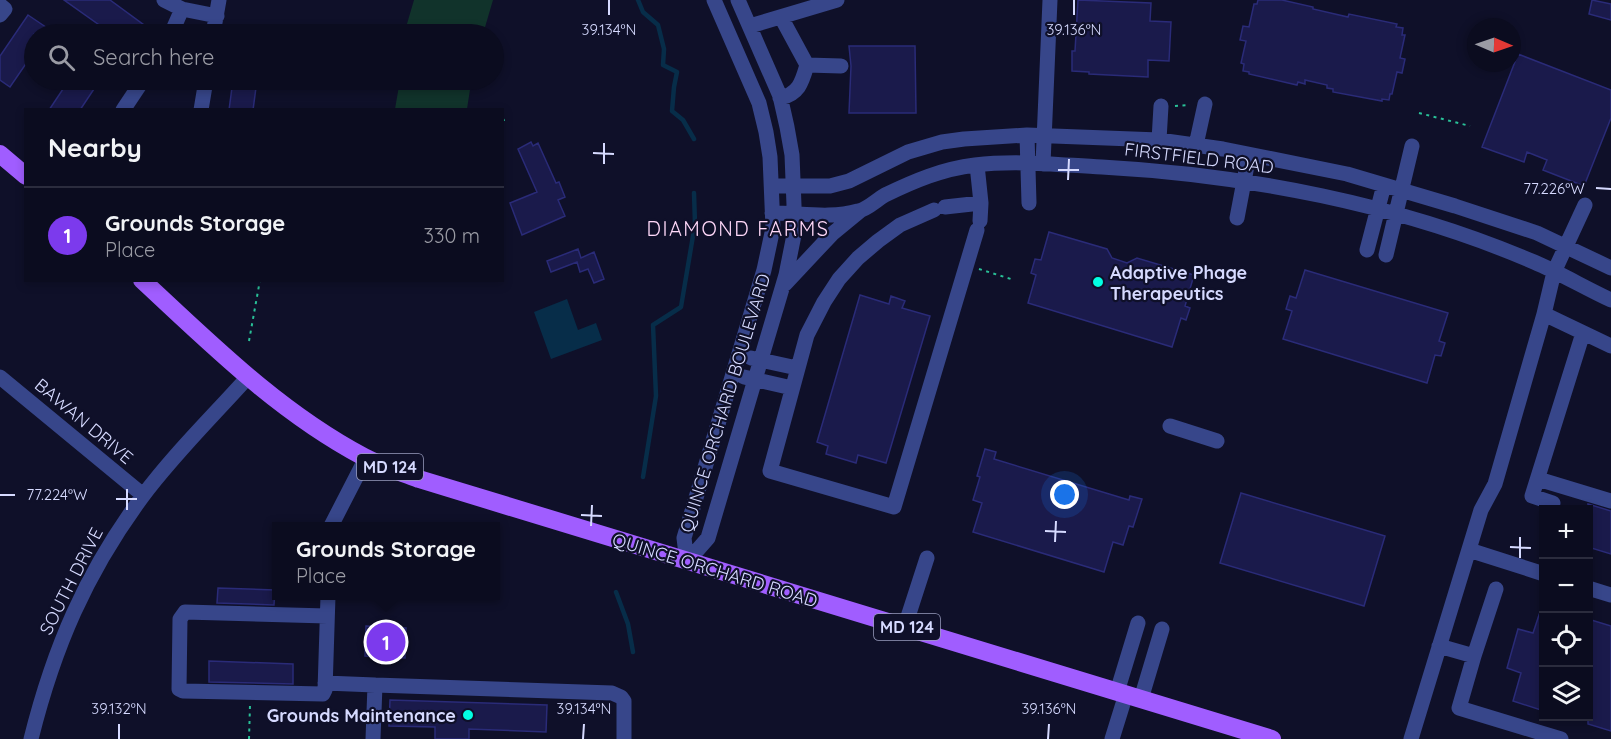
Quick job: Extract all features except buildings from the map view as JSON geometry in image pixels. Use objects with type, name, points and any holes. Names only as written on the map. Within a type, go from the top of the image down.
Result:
[{"type":"main road","points":[[0,154],[24,174]]},
{"type":"main road","name":"QUINCE ORCHARD ROAD","points":[[144,282],[248,377],[289,411],[366,458],[419,479],[1272,739]]},
{"type":"street","points":[[164,0],[182,9],[217,16]]},
{"type":"street","points":[[215,24],[219,0]]},
{"type":"street","name":"QUINCE ORCHARD BOULEVARD","points":[[687,562],[684,538],[764,270],[773,228],[770,157],[759,103],[714,0]]},
{"type":"street","name":"QUINCE ORCHARD BOULEVARD","points":[[687,562],[708,538],[783,286],[795,230],[792,155],[780,98],[738,0]]},
{"type":"street","points":[[750,26],[837,0]]},
{"type":"street","points":[[1029,203],[1035,163],[1035,136],[1050,0]]},
{"type":"street","points":[[0,5],[5,9],[0,15]]},
{"type":"street","points":[[175,24],[182,9]]},
{"type":"street","points":[[780,98],[790,96],[801,86],[807,65],[781,17]]},
{"type":"street","points":[[807,65],[841,66]]},
{"type":"street","points":[[127,108],[137,90]]},
{"type":"street","points":[[201,108],[204,90]]},
{"type":"street","points":[[1196,145],[1205,104]]},
{"type":"street","points":[[1159,140],[1161,106]]},
{"type":"street","name":"FIRSTFIELD ROAD","points":[[772,186],[830,186],[849,181],[908,152],[942,142],[988,136],[1159,140],[1347,174],[1537,233],[1611,268]]},
{"type":"street","points":[[1386,255],[1412,146]]},
{"type":"street","points":[[1237,218],[1250,155]]},
{"type":"street","name":"FIRSTFIELD ROAD","points":[[772,213],[818,216],[860,211],[880,197],[914,181],[942,171],[977,165],[1035,163],[1161,170],[1245,180],[1396,214],[1513,254],[1611,300]]},
{"type":"street","points":[[977,165],[981,203],[978,225],[894,507],[770,471],[792,388],[815,317],[839,279],[858,258],[900,225],[939,209],[972,202],[981,203]]},
{"type":"street","points":[[1367,250],[1384,185]]},
{"type":"street","points":[[1411,739],[1481,510],[1495,484],[1554,272],[1585,205]]},
{"type":"street","points":[[783,286],[817,249],[860,211]]},
{"type":"street","points":[[1544,314],[1611,346]]},
{"type":"street","points":[[1553,503],[1525,494],[1538,479],[1583,333]]},
{"type":"street","points":[[738,355],[798,368]]},
{"type":"street","points":[[732,375],[792,388]]},
{"type":"street","name":"BAWAN DRIVE","points":[[0,377],[143,495]]},
{"type":"street","name":"SOUTH DRIVE","points":[[31,739],[44,688],[62,638],[85,589],[112,541],[143,495],[248,377]]},
{"type":"street","points":[[1170,426],[1217,441]]},
{"type":"street","points":[[333,522],[366,458]]},
{"type":"street","points":[[1538,479],[1611,501]]},
{"type":"street","points":[[1469,550],[1539,572]]},
{"type":"street","points":[[905,626],[927,558]]},
{"type":"street","points":[[1496,589],[1459,708],[1561,739]]},
{"type":"street","points":[[1593,590],[1611,595]]},
{"type":"street","points":[[327,616],[187,612],[180,619],[179,689],[250,694],[321,695],[324,693],[325,683],[328,600]]},
{"type":"street","points":[[1128,695],[1138,623]]},
{"type":"street","points":[[1112,739],[1128,695],[1162,629]]},
{"type":"street","points":[[1439,646],[1474,656]]},
{"type":"street","points":[[325,683],[612,693],[624,701],[624,739]]},
{"type":"street","points":[[373,739],[375,685]]},
{"type":"path","points":[[1161,106],[1205,104]]},
{"type":"path","points":[[1419,113],[1470,126]]},
{"type":"path","points":[[967,265],[1011,279]]},
{"type":"path","points":[[249,341],[260,282]]},
{"type":"path","points":[[249,739],[250,694]]},
{"type":"green space","points":[[414,0],[493,0],[486,24],[407,24]]},
{"type":"green space","points":[[398,90],[470,90],[467,108],[395,108]]},
{"type":"water","points":[[567,299],[578,330],[596,323],[602,340],[551,359],[534,312]]},
{"type":"waterway","points":[[638,0],[643,12],[658,25],[664,49],[663,65],[677,72],[672,111],[683,120],[694,139]]},
{"type":"waterway","points":[[643,477],[656,396],[653,325],[681,307],[695,224],[694,193]]},
{"type":"waterway","points":[[616,592],[628,624],[633,652]]},
{"type":"place","name":"Adaptive Phage Therapeutics","points":[[1098,282]]},
{"type":"place","name":"Grounds Storage","points":[[386,642]]},
{"type":"place","name":"Grounds Maintenance","points":[[468,715]]},
{"type":"district","name":"DIAMOND FARMS","points":[[738,228]]}]
